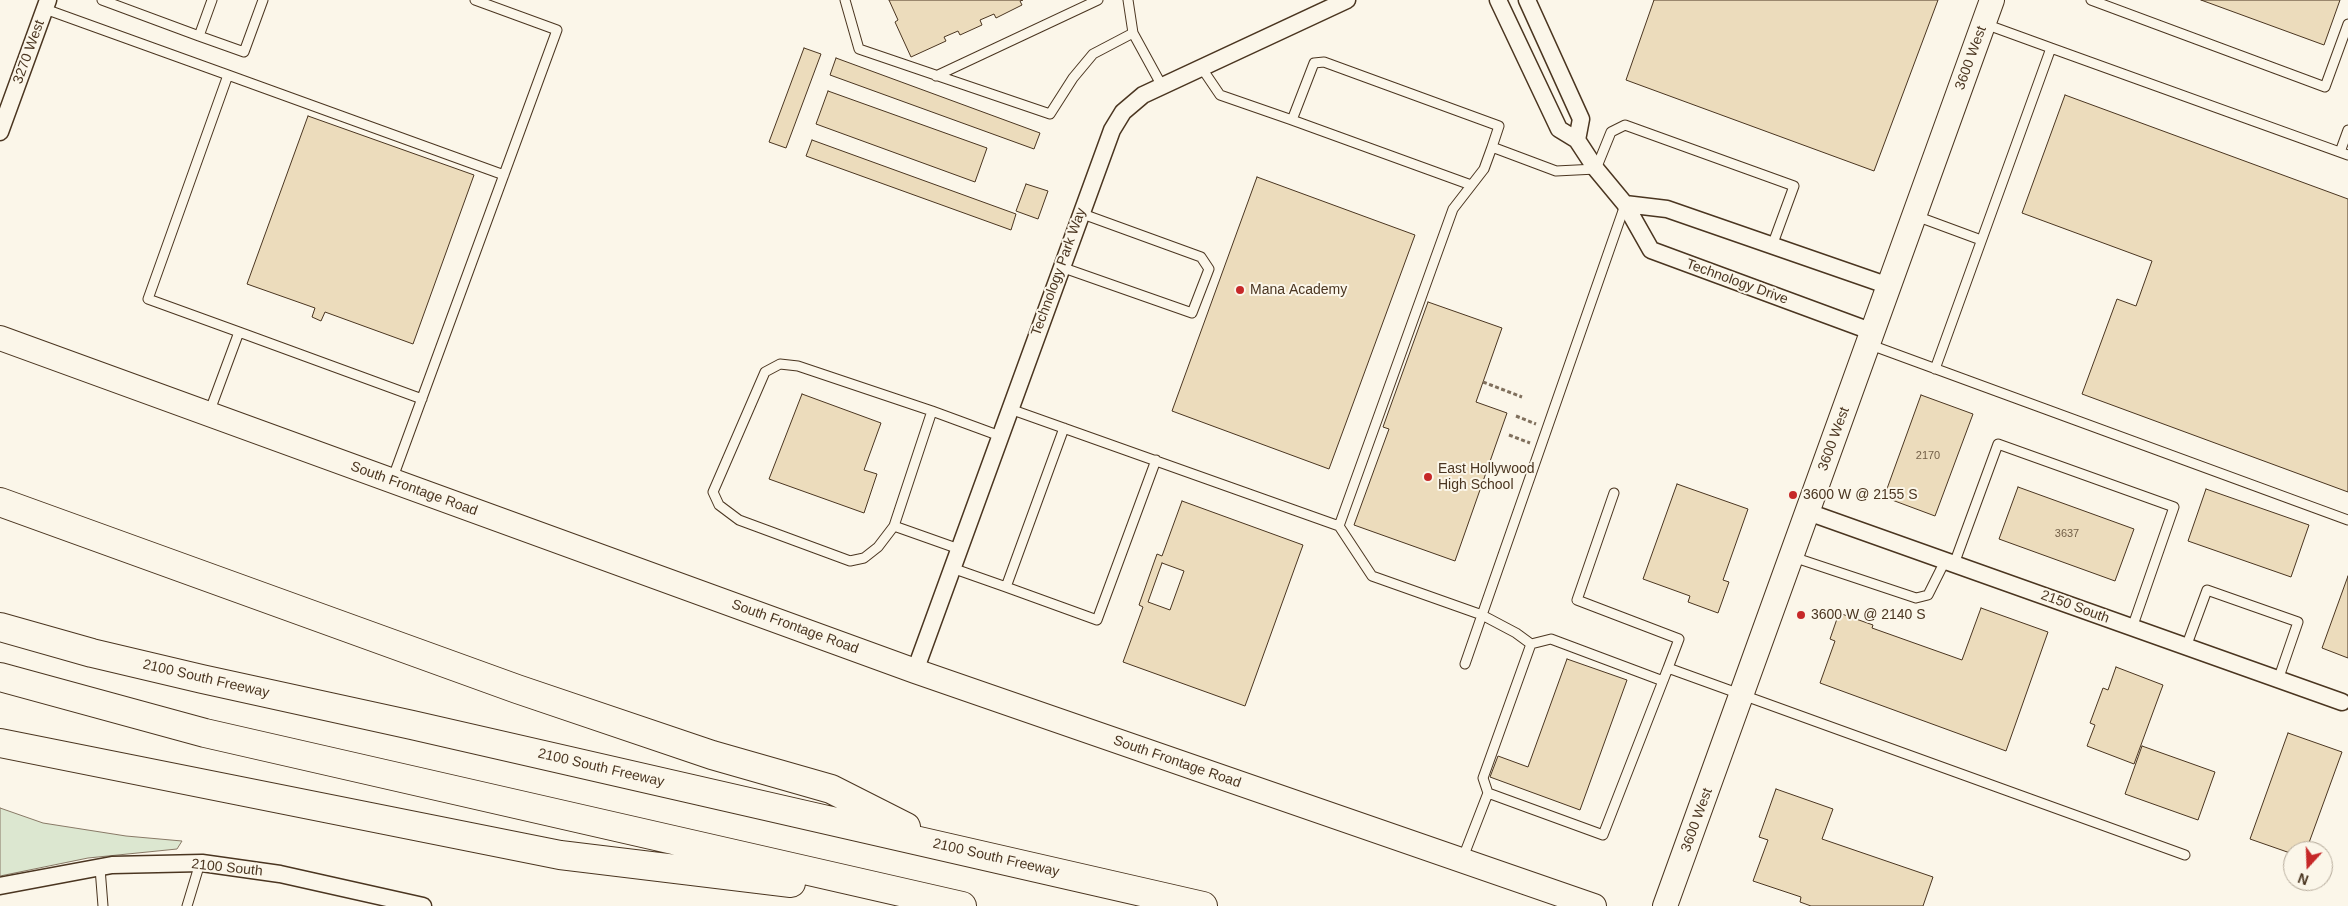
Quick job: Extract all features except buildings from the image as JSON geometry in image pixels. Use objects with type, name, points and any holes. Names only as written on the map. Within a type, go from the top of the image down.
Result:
[{"type":"highway","points":[[0,502],[517,689],[712,755],[831,789],[943,846]]},
{"type":"highway","name":"2100 South Freeway","points":[[0,627],[92,653],[202,679],[1204,906]]},
{"type":"highway","points":[[0,677],[206,733],[962,906]]},
{"type":"highway","points":[[0,743],[560,855],[834,888],[923,906]]},
{"type":"street","name":"Technology Park Way","points":[[915,671],[1080,213],[1112,130],[1123,112],[1143,95],[1325,4],[1347,0]]},
{"type":"street","name":"Technology Drive","points":[[1498,0],[1559,129],[1577,140],[1596,169],[1625,204],[1651,250],[1870,338]]},
{"type":"street","points":[[1527,0],[1581,118],[1577,140]]},
{"type":"street","name":"3600 West","points":[[1665,906],[1992,0]]},
{"type":"street","name":"3270 West","points":[[0,132],[46,4]]},
{"type":"street","points":[[1625,204],[1667,209],[1889,286]]},
{"type":"street","name":"South Frontage Road","points":[[0,338],[915,671],[1594,906]]},
{"type":"street","name":"2150 South","points":[[1808,512],[2342,702]]},
{"type":"street","name":"2100 South","points":[[0,886],[100,868],[200,863],[280,874],[372,900],[423,906]]},
{"type":"lane","points":[[102,0],[244,52],[264,0]]},
{"type":"lane","points":[[199,36],[212,0]]},
{"type":"lane","points":[[392,480],[557,30],[475,0]]},
{"type":"lane","points":[[844,0],[860,49],[1050,114],[1073,78],[1093,54],[1133,33]]},
{"type":"lane","points":[[936,76],[1098,0]]},
{"type":"lane","points":[[1128,0],[1133,33],[1162,86]]},
{"type":"lane","points":[[2091,0],[2325,86],[2348,24]]},
{"type":"lane","points":[[46,4],[228,75],[504,175]]},
{"type":"lane","points":[[1984,23],[2344,153],[2348,130]]},
{"type":"lane","points":[[1935,369],[2052,48]]},
{"type":"lane","points":[[1292,120],[1314,63],[1324,62],[1499,126],[1484,169],[1453,209],[1339,526]]},
{"type":"lane","points":[[1201,67],[1220,94],[1471,184]]},
{"type":"lane","points":[[228,75],[148,299],[422,399]]},
{"type":"lane","points":[[1492,147],[1556,171],[1596,169],[1611,132],[1625,125],[1794,186],[1772,246]]},
{"type":"lane","points":[[1466,664],[1625,204]]},
{"type":"lane","points":[[1061,267],[1192,313],[1209,269],[1201,257],[1080,213]]},
{"type":"lane","points":[[1914,216],[1982,240]]},
{"type":"lane","points":[[209,414],[239,332]]},
{"type":"lane","points":[[1870,338],[1935,369],[2348,520]]},
{"type":"lane","points":[[932,412],[894,526],[878,547],[864,558],[850,561],[739,520],[719,505],[713,492],[765,372],[780,364],[807,369],[932,412],[1000,436]]},
{"type":"lane","points":[[1010,409],[1339,526],[1372,576],[1482,616],[1516,633],[1530,644]]},
{"type":"lane","points":[[1006,587],[1064,428]]},
{"type":"lane","points":[[1792,556],[1916,598],[1928,595],[1949,563],[1998,444],[2174,507],[2132,628]]},
{"type":"lane","points":[[952,568],[1097,620],[1156,460]]},
{"type":"lane","points":[[1488,792],[1603,835],[1679,639],[1577,600],[1614,493]]},
{"type":"lane","points":[[894,526],[959,549]]},
{"type":"lane","points":[[2186,647],[2207,590],[2298,622],[2278,680]]},
{"type":"lane","points":[[1530,644],[1551,639],[1662,681]]},
{"type":"lane","points":[[1462,861],[1488,792],[1483,778],[1530,644]]},
{"type":"lane","points":[[1668,668],[2185,855]]},
{"type":"lane","points":[[187,906],[200,863]]},
{"type":"lane","points":[[100,868],[104,906]]},
{"type":"path","points":[[1482,382],[1522,397]]},
{"type":"path","points":[[1516,416],[1547,428]]},
{"type":"path","points":[[1509,435],[1540,447]]},
{"type":"green space","points":[[0,808],[43,823],[126,836],[182,841],[177,849],[88,858],[0,876]]},
{"type":"place","name":"Mana Academy","points":[[1240,290]]},
{"type":"place","name":"East Hollywood High School","points":[[1428,477]]},
{"type":"place","name":"3600 W @ 2155 S","points":[[1793,495]]},
{"type":"place","name":"3600 W @ 2140 S","points":[[1801,615]]}]
